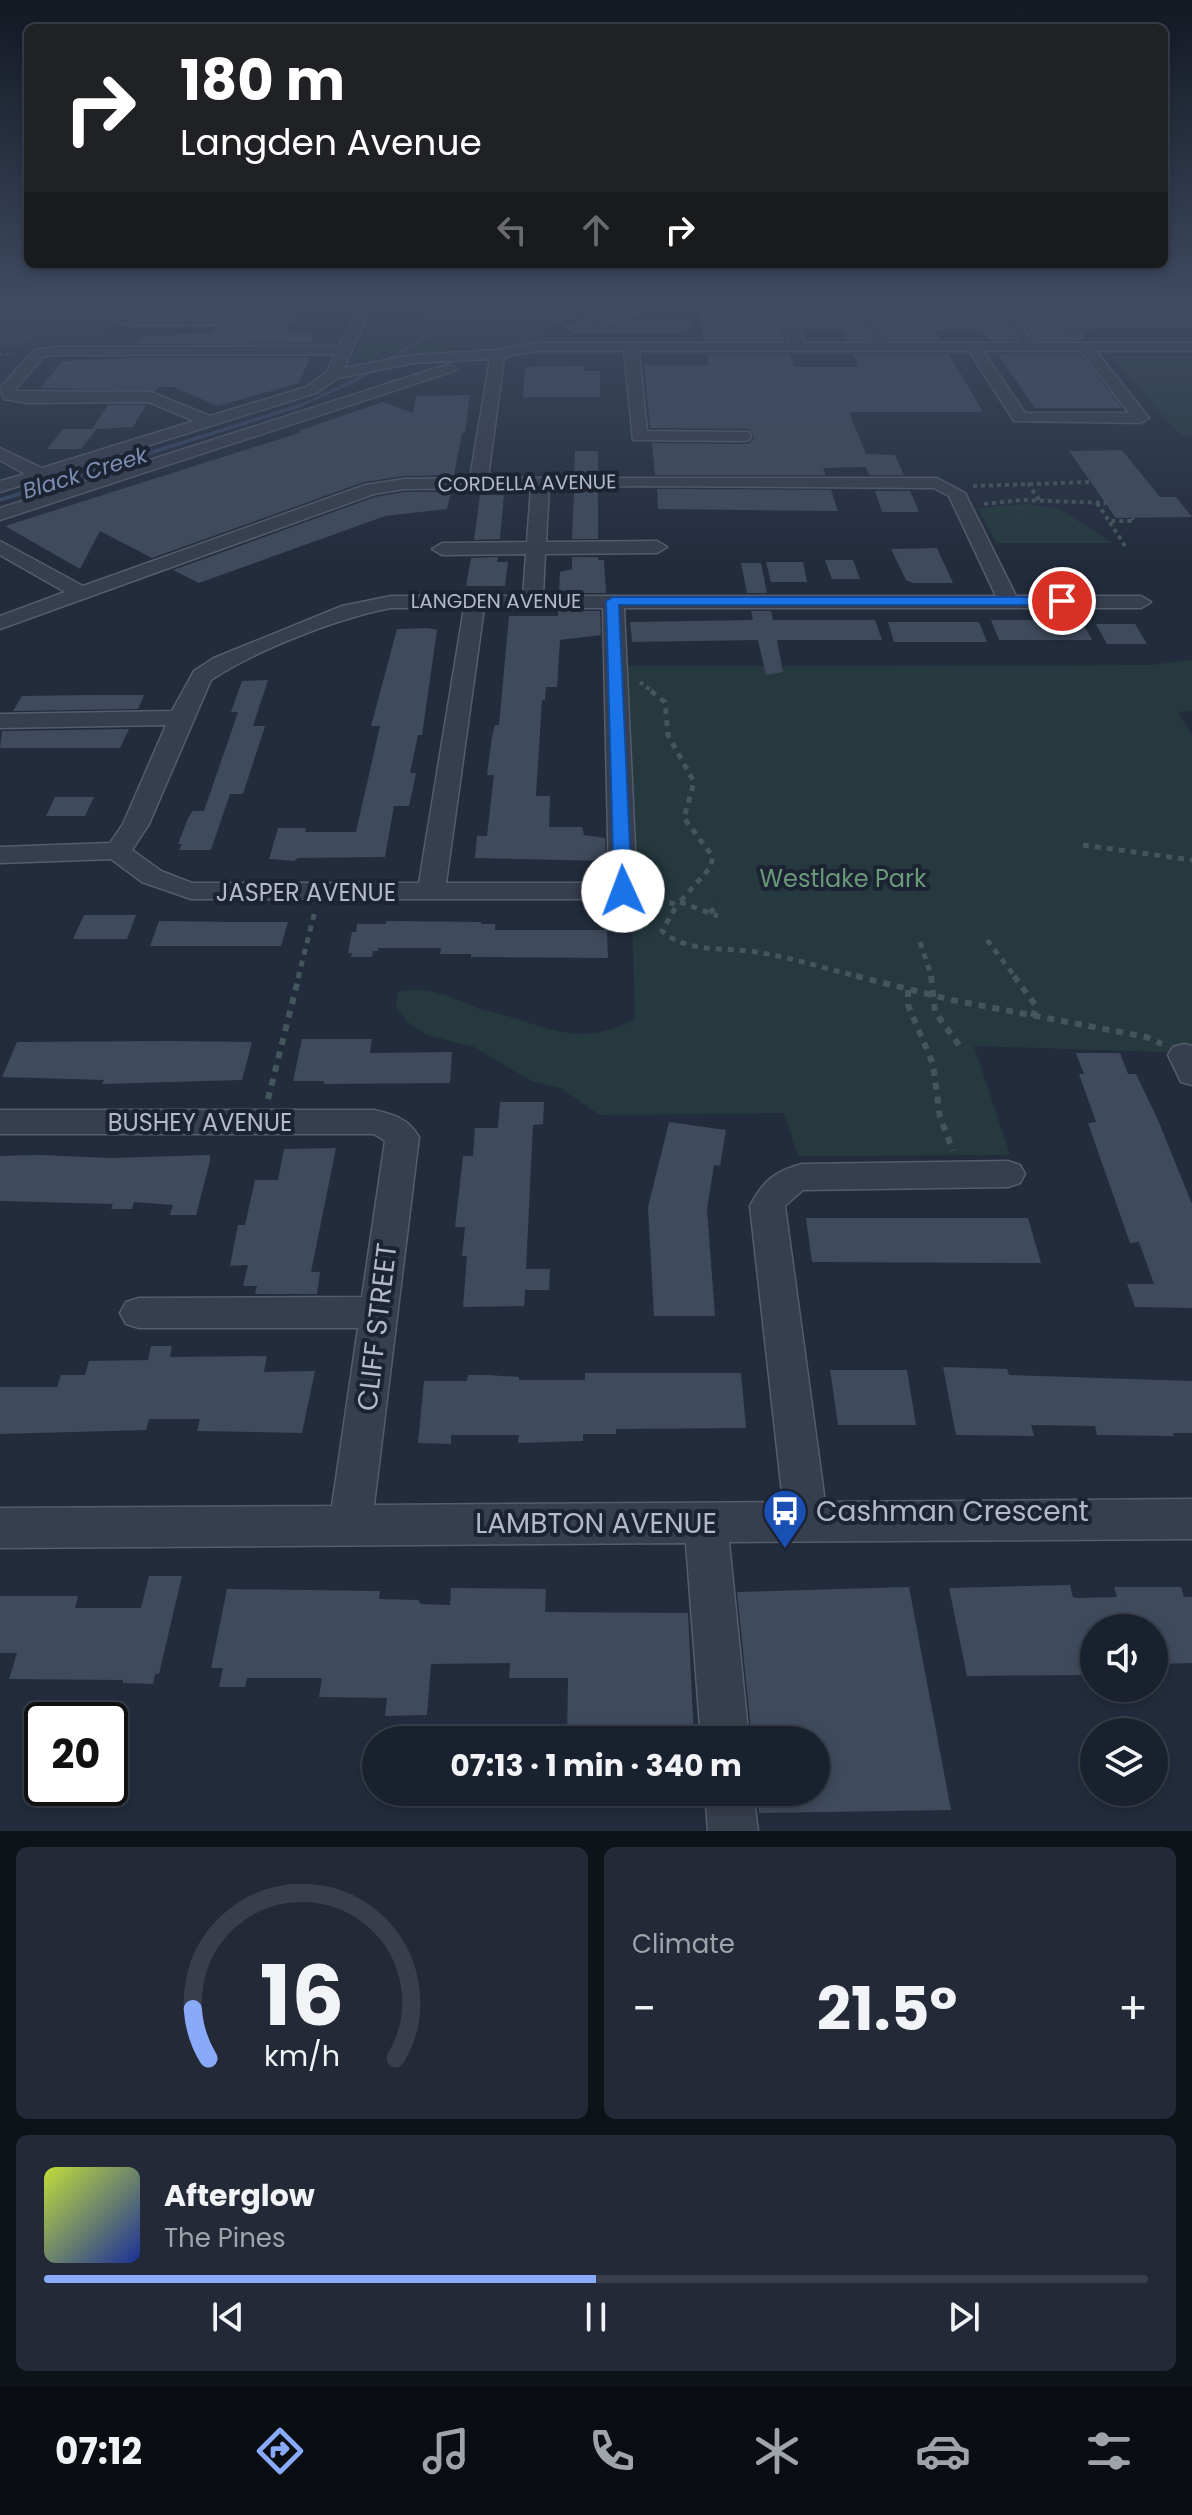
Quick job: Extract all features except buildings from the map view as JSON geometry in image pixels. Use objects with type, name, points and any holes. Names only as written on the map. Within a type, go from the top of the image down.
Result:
[{"type":"street","points":[[7,389],[10,396],[28,398],[151,397],[210,422]]},
{"type":"street","points":[[0,487],[311,389]]},
{"type":"street","points":[[478,483],[492,389]]},
{"type":"street","points":[[635,389],[639,436],[743,436]]},
{"type":"street","points":[[1001,389],[1020,418],[1141,418],[1119,389]]},
{"type":"street","points":[[0,514],[382,390]]},
{"type":"street","points":[[0,453],[39,474]]},
{"type":"street","points":[[533,601],[540,482]]},
{"type":"street","name":"CORDELLA AVENUE","points":[[0,623],[371,489],[404,484],[937,483],[956,493],[1008,600]]},
{"type":"street","points":[[0,547],[81,593]]},
{"type":"street","points":[[442,549],[657,547]]},
{"type":"street","points":[[613,601],[613,668],[634,893]]},
{"type":"street","name":"LANGDEN AVENUE","points":[[118,851],[136,824],[180,718],[202,676],[222,663],[349,610],[391,602],[1141,602]]},
{"type":"street","points":[[431,892],[475,602]]},
{"type":"street","points":[[0,721],[180,718]]},
{"type":"street","points":[[0,855],[118,851]]},
{"type":"street","name":"JASPER AVENUE","points":[[118,851],[134,868],[162,883],[191,891],[634,893]]},
{"type":"street","name":"BUSHEY AVENUE","points":[[0,1122],[374,1122],[397,1132]]},
{"type":"street","name":"CLIFF STREET","points":[[351,1523],[402,1137],[397,1132]]},
{"type":"street","points":[[806,1522],[767,1206],[774,1190],[791,1179],[802,1177],[1008,1174]]},
{"type":"street","points":[[139,1313],[379,1312]]},
{"type":"street","name":"LAMBTON AVENUE","points":[[0,1528],[1192,1519]]},
{"type":"street","points":[[706,1522],[724,1726]]},
{"type":"street","points":[[730,1806],[733,1831]]},
{"type":"path","points":[[963,487],[1091,482]]},
{"type":"path","points":[[1028,483],[1040,501]]},
{"type":"path","points":[[972,504],[1040,501],[1106,503]]},
{"type":"path","points":[[1097,503],[1125,546]]},
{"type":"path","points":[[1109,521],[1134,521],[1132,518]]},
{"type":"path","points":[[613,668],[665,702],[668,735],[694,782],[684,818],[706,844],[713,863],[678,904],[662,931],[673,941],[689,946],[760,952],[935,996],[1146,1037],[1188,1064]]},
{"type":"path","points":[[1083,845],[1192,860]]},
{"type":"path","points":[[634,893],[718,916]]},
{"type":"path","points":[[267,1104],[317,903]]},
{"type":"path","points":[[710,913],[718,904]]},
{"type":"path","points":[[987,940],[1012,974],[1021,980],[1036,1006],[1033,1017]]},
{"type":"path","points":[[920,942],[935,996],[935,1012],[959,1045]]},
{"type":"path","points":[[908,990],[908,1005],[933,1064],[940,1117],[960,1175]]},
{"type":"green space","points":[[1139,389],[1192,389],[1192,435],[1181,435]]},
{"type":"green space","points":[[1027,504],[1061,510],[1113,543],[996,543],[978,508]]},
{"type":"green space","name":"Westlake Park","points":[[1192,660],[1192,711],[1178,712],[1192,735],[1192,1053],[974,1046],[1010,1155],[798,1156],[784,1113],[600,1115],[560,1088],[531,1081],[474,1047],[426,1035],[396,1008],[398,992],[419,990],[438,993],[544,1028],[573,1033],[602,1031],[635,1019],[625,666],[1150,665]]},
{"type":"water","name":"Black Creek","points":[[332,389],[339,389],[298,408],[0,502],[0,498],[306,402]]},
{"type":"place","name":"Cashman Crescent","points":[[785,1550]]},
{"type":"route","points":[[623,891],[613,601],[1062,601]]}]
